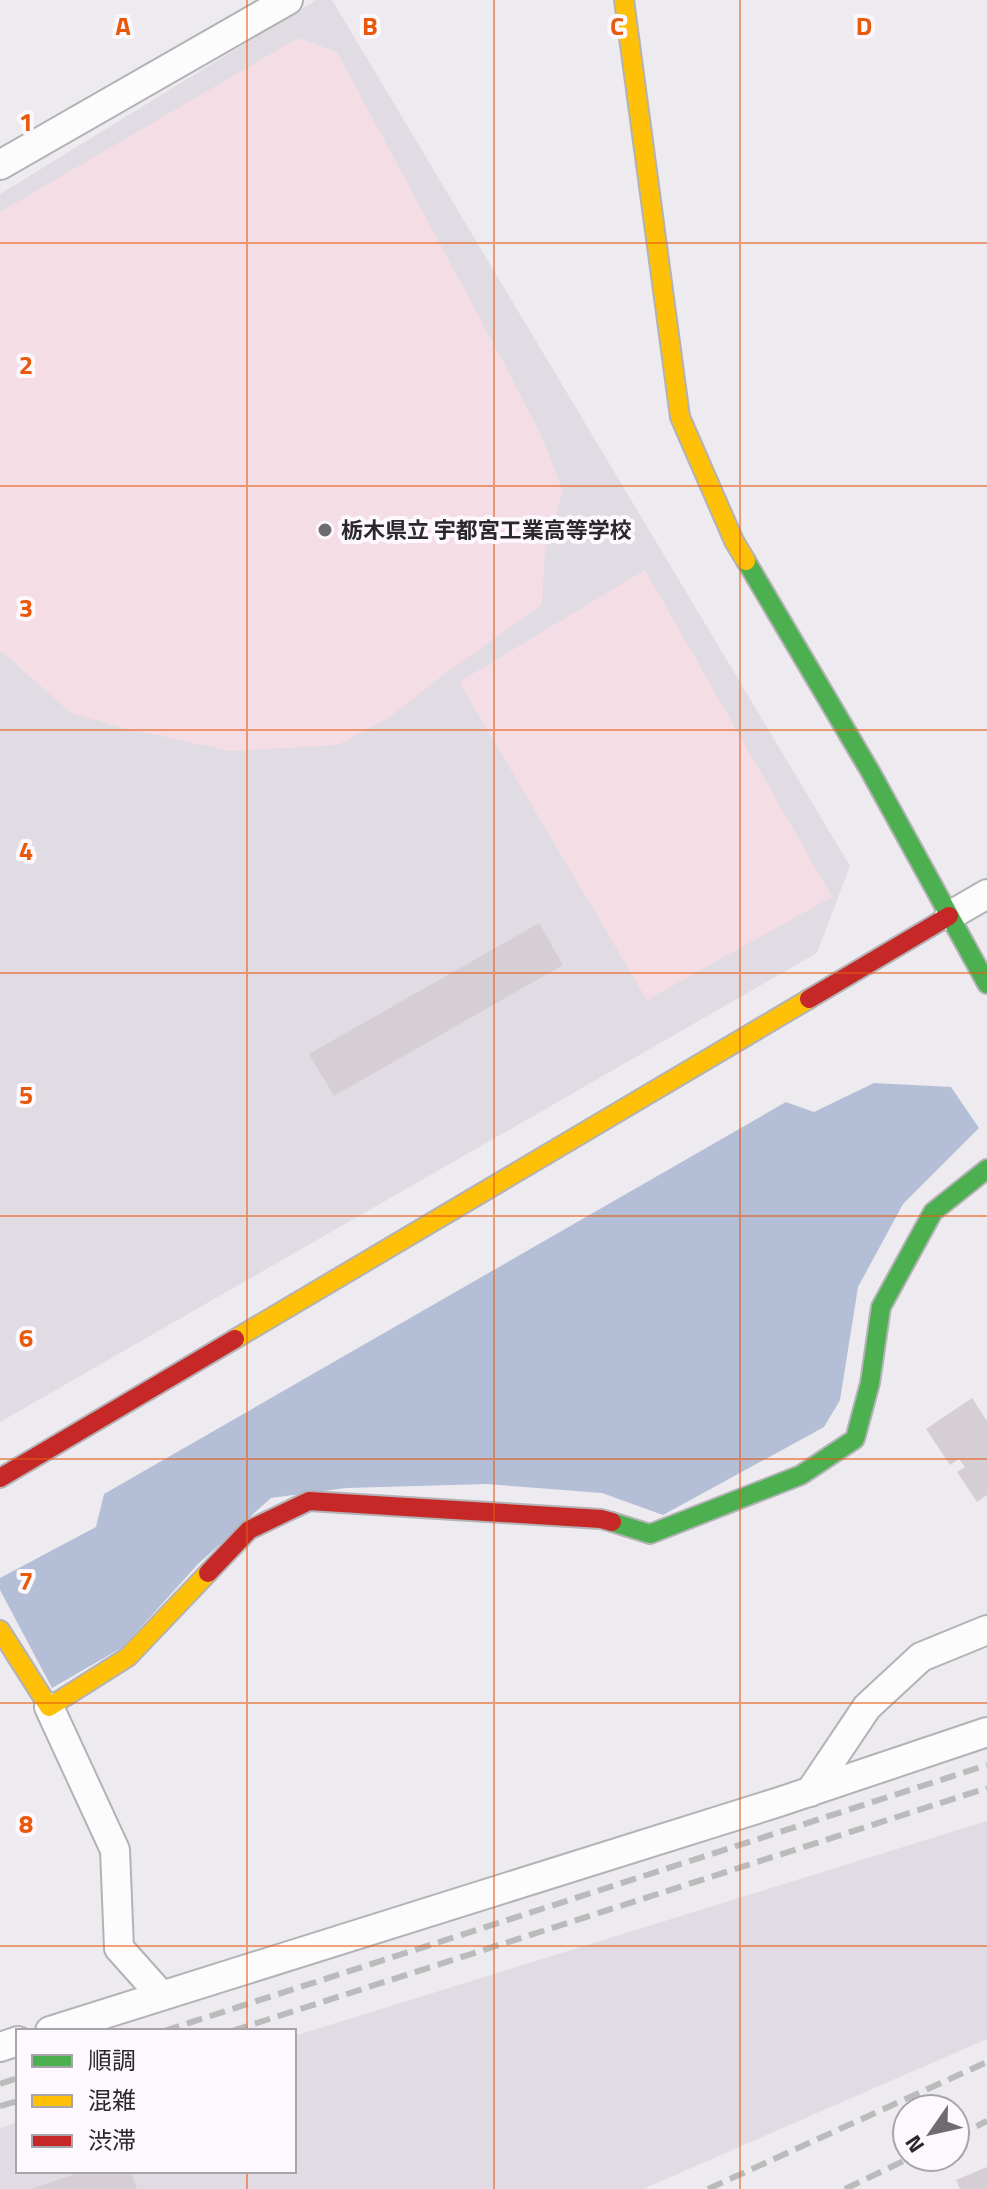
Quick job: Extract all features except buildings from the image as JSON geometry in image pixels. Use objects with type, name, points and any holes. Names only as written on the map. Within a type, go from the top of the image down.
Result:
[{"type":"street","points":[[0,165],[288,0]]},
{"type":"street","points":[[624,0],[680,417],[734,541],[870,771],[987,984]]},
{"type":"street","points":[[0,1478],[987,894]]},
{"type":"street","points":[[49,1707],[128,1657],[249,1530],[309,1501],[601,1519],[650,1534],[801,1475],[855,1439],[870,1383],[881,1307],[933,1212],[987,1169]]},
{"type":"street","points":[[0,1630],[49,1707],[115,1850],[119,1948],[161,1995]]},
{"type":"street","points":[[810,1792],[867,1707],[921,1657],[987,1630]]},
{"type":"street","points":[[56,2029],[810,1792],[987,1732]]},
{"type":"shaded area","name":"栃木県立 宇都宮工業高等学校","points":[[316,0],[332,0],[850,866],[817,953],[0,1422],[0,194]]},
{"type":"shaded area","points":[[298,38],[337,52],[506,367],[541,435],[563,491],[545,549],[542,605],[388,718],[338,745],[230,751],[71,713],[0,650],[0,212]]},
{"type":"shaded area","points":[[645,570],[832,897],[647,1000],[459,682]]},
{"type":"shaded area","points":[[987,1821],[987,2039],[643,2189],[0,2189],[0,2128],[16,2123],[16,2173],[296,2173],[296,2035]]},
{"type":"water","points":[[874,1083],[951,1087],[979,1128],[903,1204],[858,1287],[840,1400],[824,1427],[663,1515],[602,1493],[487,1484],[346,1488],[271,1498],[198,1564],[123,1647],[52,1688],[0,1590],[0,1578],[96,1527],[104,1494],[786,1102],[814,1112]]},
{"type":"railway","points":[[170,2029],[987,1765]]},
{"type":"railway","points":[[238,2029],[987,1788]]},
{"type":"railway","points":[[708,2189],[987,2062]]},
{"type":"railway","points":[[0,2084],[16,2079]]},
{"type":"railway","points":[[0,2106],[16,2102]]},
{"type":"railway","points":[[971,2129],[987,2121]]},
{"type":"railway","points":[[845,2189],[891,2167]]},
{"type":"traffic: fast","points":[[746,561],[870,771],[987,984]]},
{"type":"traffic: fast","points":[[612,1522],[650,1534],[801,1475],[855,1439],[870,1383],[881,1307],[933,1212],[987,1169]]},
{"type":"traffic: slow","points":[[624,0],[680,417],[734,541],[746,561]]},
{"type":"traffic: slow","points":[[235,1339],[809,999]]},
{"type":"traffic: slow","points":[[0,1630],[49,1707],[128,1657],[208,1573]]},
{"type":"traffic: jam","points":[[809,999],[949,916]]},
{"type":"traffic: jam","points":[[0,1478],[235,1339]]},
{"type":"traffic: jam","points":[[208,1573],[249,1530],[309,1501],[612,1522]]},
{"type":"place","name":"栃木県立 宇都宮工業高等学校","points":[[325,530]]}]
